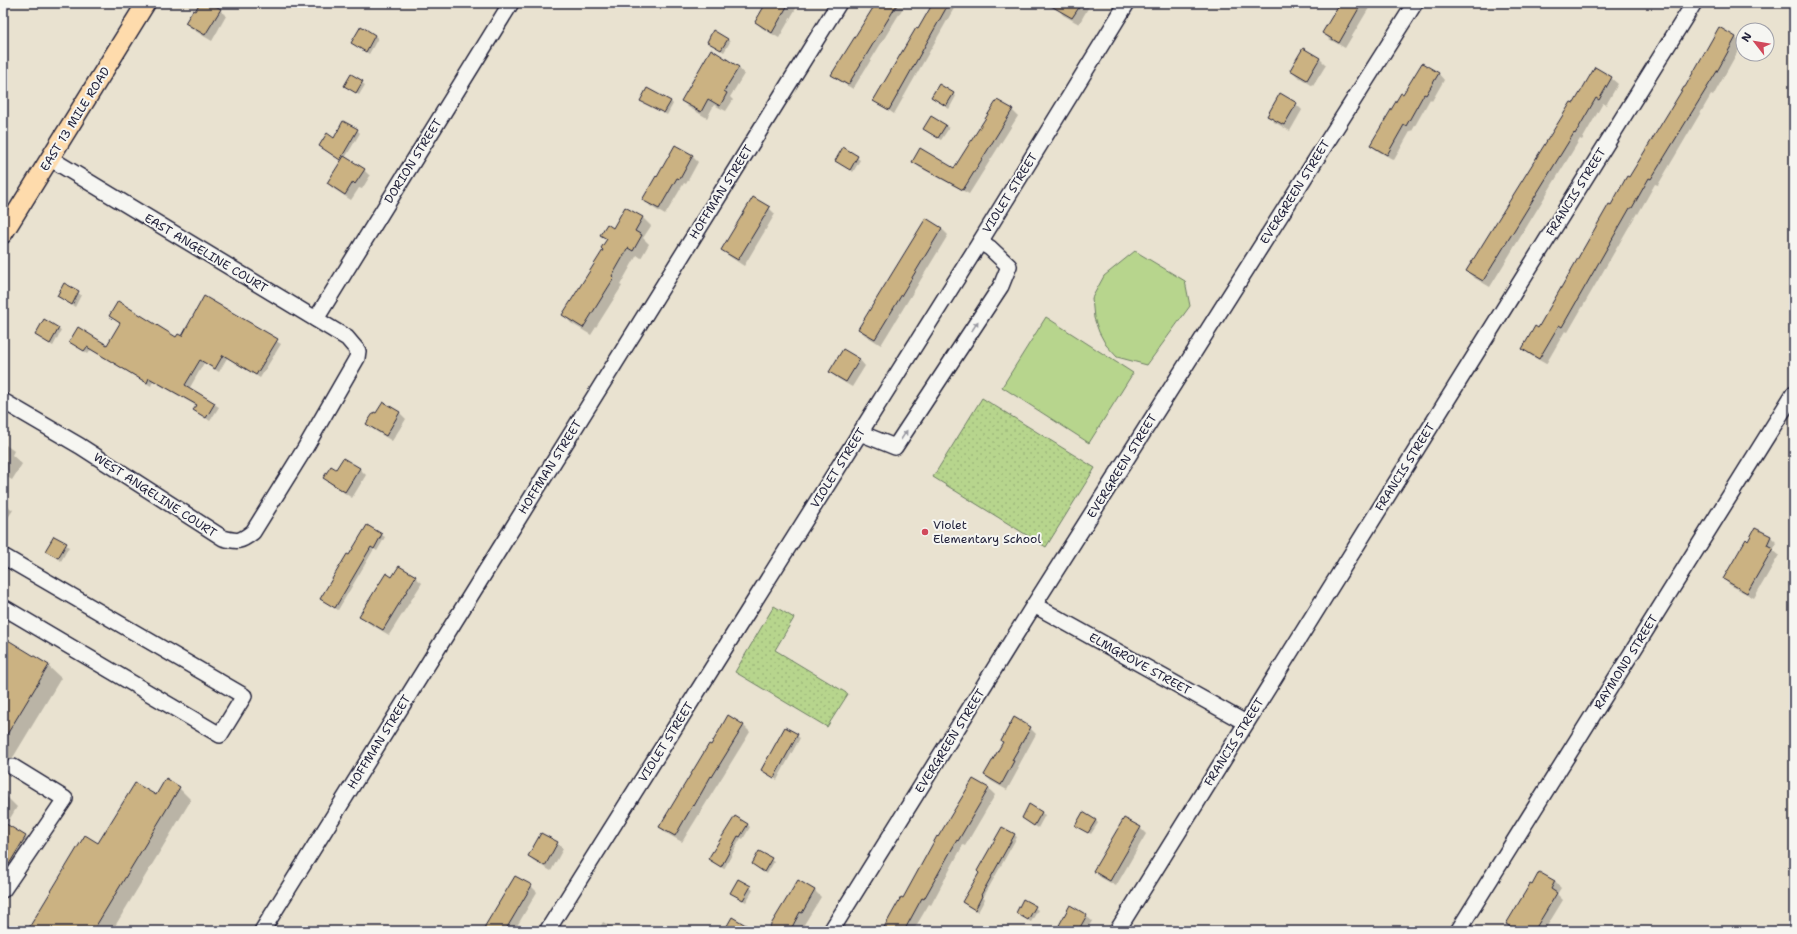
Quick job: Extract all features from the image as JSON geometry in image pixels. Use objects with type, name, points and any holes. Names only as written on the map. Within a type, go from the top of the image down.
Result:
[{"type":"main road","name":"EAST 13 MILE ROAD","points":[[3,234],[51,159],[146,3]]},
{"type":"street","name":"DORION STREET","points":[[316,319],[511,3]]},
{"type":"street","name":"HOFFMAN STREET","points":[[262,931],[839,3]]},
{"type":"street","name":"VIOLET STREET","points":[[547,931],[980,242],[1127,3]]},
{"type":"street","name":"EVERGREEN STREET","points":[[831,931],[1034,605],[1415,3]]},
{"type":"street","name":"FRANCIS STREET","points":[[1117,931],[1694,3]]},
{"type":"street","name":"EAST ANGELINE COURT","points":[[51,159],[347,338],[358,351]]},
{"type":"street","points":[[860,433],[896,447],[1001,286],[1009,266],[990,248],[980,242]]},
{"type":"street","name":"WEST ANGELINE COURT","points":[[3,400],[223,538],[236,542],[244,540],[253,532],[358,358],[358,351]]},
{"type":"street","name":"RAYMOND STREET","points":[[1458,931],[1794,393]]},
{"type":"street","points":[[3,556],[244,696],[220,735],[3,607]]},
{"type":"street","name":"ELMGROVE STREET","points":[[1034,605],[1246,723]]},
{"type":"street","points":[[3,890],[65,799],[13,767]]},
{"type":"green space","points":[[1135,251],[1185,281],[1190,306],[1147,365],[1117,357],[1106,345],[1094,318],[1092,298],[1104,276]]},
{"type":"green space","points":[[1046,317],[1133,373],[1089,443],[1002,387]]},
{"type":"green space","points":[[982,398],[1095,468],[1046,547],[933,477]]},
{"type":"green space","points":[[774,606],[794,618],[775,650],[848,694],[827,727],[735,672]]},
{"type":"building","points":[[200,3],[210,3],[221,9],[205,35],[185,23],[193,10],[195,11]]},
{"type":"building","points":[[766,3],[789,3],[772,33],[755,22]]},
{"type":"building","points":[[876,3],[898,3],[848,85],[831,75]]},
{"type":"building","points":[[933,3],[949,3],[889,110],[873,101],[916,28],[918,29]]},
{"type":"building","points":[[1046,3],[1082,3],[1072,18]]},
{"type":"building","points":[[1340,3],[1362,3],[1339,43],[1322,33]]},
{"type":"building","points":[[361,26],[375,35],[366,52],[351,43]]},
{"type":"building","points":[[1719,27],[1735,36],[1719,68],[1651,179],[1649,178],[1632,208],[1630,208],[1562,327],[1559,325],[1539,359],[1522,349],[1535,326],[1538,328],[1609,204],[1611,205],[1627,176],[1629,177],[1685,87]]},
{"type":"building","points":[[713,30],[728,39],[721,50],[707,42]]},
{"type":"building","points":[[1303,48],[1320,58],[1307,80],[1290,70]]},
{"type":"building","points":[[711,49],[739,67],[724,91],[727,93],[720,106],[708,99],[701,112],[681,101]]},
{"type":"building","points":[[1422,63],[1439,73],[1426,95],[1424,94],[1406,126],[1404,125],[1387,155],[1370,145],[1401,93],[1403,94]]},
{"type":"building","points":[[1595,67],[1612,77],[1599,100],[1596,98],[1483,281],[1466,271],[1571,102],[1574,103]]},
{"type":"building","points":[[351,74],[363,81],[356,93],[344,86]]},
{"type":"building","points":[[939,84],[954,93],[946,106],[931,97]]},
{"type":"building","points":[[647,88],[671,101],[664,113],[640,101]]},
{"type":"building","points":[[1280,93],[1297,103],[1284,125],[1267,116]]},
{"type":"building","points":[[997,100],[1013,109],[963,190],[912,162],[920,148],[954,168]]},
{"type":"building","points":[[931,116],[946,125],[938,138],[923,129]]},
{"type":"building","points":[[343,121],[358,129],[340,160],[319,146],[327,133],[334,138]]},
{"type":"building","points":[[675,145],[693,155],[680,179],[677,178],[659,209],[642,200]]},
{"type":"building","points":[[843,147],[858,156],[850,170],[835,161]]},
{"type":"building","points":[[344,156],[365,169],[355,184],[353,182],[345,195],[327,183]]},
{"type":"building","points":[[753,197],[770,207],[738,260],[721,250]]},
{"type":"building","points":[[625,207],[643,217],[635,231],[642,235],[633,251],[628,248],[612,276],[614,278],[583,328],[562,315],[603,250],[601,248],[607,239],[600,235],[607,224],[613,228]]},
{"type":"building","points":[[926,218],[942,228],[875,339],[858,329]]},
{"type":"building","points":[[64,283],[79,291],[72,305],[57,296]]},
{"type":"building","points":[[204,296],[278,339],[256,375],[223,355],[215,369],[200,360],[185,385],[215,403],[206,418],[193,410],[197,405],[149,378],[147,383],[87,347],[84,351],[69,342],[78,327],[107,345],[120,323],[109,316],[118,301],[176,337],[178,334],[182,336]]},
{"type":"building","points":[[44,319],[59,328],[50,344],[35,335]]},
{"type":"building","points":[[843,349],[860,359],[846,382],[829,372]]},
{"type":"building","points":[[383,402],[400,412],[386,436],[366,424]]},
{"type":"building","points":[[343,458],[360,468],[345,492],[323,478],[331,466],[336,469]]},
{"type":"building","points":[[367,525],[382,534],[374,549],[371,547],[335,608],[320,599],[347,554],[349,555]]},
{"type":"building","points":[[1755,528],[1771,536],[1767,545],[1773,548],[1747,593],[1723,579],[1746,539],[1748,541]]},
{"type":"building","points":[[54,536],[67,543],[58,558],[45,551]]},
{"type":"building","points":[[399,566],[416,576],[383,630],[359,616],[386,573],[392,577]]},
{"type":"building","points":[[3,637],[49,665],[3,741]]},
{"type":"building","points":[[728,715],[744,725],[675,836],[659,827],[709,744],[711,745]]},
{"type":"building","points":[[1014,717],[1031,727],[1012,760],[1014,761],[1001,785],[984,775],[1003,742],[1001,741]]},
{"type":"building","points":[[785,727],[798,734],[774,778],[761,770]]},
{"type":"building","points":[[166,778],[180,787],[93,931],[27,931],[85,835],[98,843],[135,783],[156,795]]},
{"type":"building","points":[[973,779],[989,788],[958,841],[957,840],[924,899],[922,898],[904,931],[882,931],[901,897],[903,898],[937,836],[938,837]]},
{"type":"building","points":[[1029,804],[1042,812],[1034,826],[1022,818]]},
{"type":"building","points":[[1083,812],[1096,820],[1088,833],[1075,826]]},
{"type":"building","points":[[735,816],[748,824],[740,837],[738,836],[721,867],[708,859]]},
{"type":"building","points":[[1124,818],[1141,827],[1110,881],[1093,871]]},
{"type":"building","points":[[3,822],[26,836],[3,874]]},
{"type":"building","points":[[1002,827],[1015,834],[981,895],[982,896],[975,910],[962,902],[979,873],[977,871]]},
{"type":"building","points":[[541,833],[558,842],[545,866],[528,856]]},
{"type":"building","points":[[759,851],[772,858],[764,872],[752,864]]},
{"type":"building","points":[[1539,872],[1555,881],[1551,889],[1557,893],[1534,931],[1518,931],[1506,924]]},
{"type":"building","points":[[515,876],[532,885],[505,931],[482,931]]},
{"type":"building","points":[[738,879],[751,886],[743,900],[730,893]]},
{"type":"building","points":[[798,880],[815,890],[802,913],[800,912],[790,931],[767,931]]},
{"type":"building","points":[[1023,899],[1036,906],[1028,920],[1016,913]]},
{"type":"building","points":[[1070,905],[1087,915],[1078,931],[1056,931]]},
{"type":"building","points":[[732,917],[756,931],[724,931]]},
{"type":"place","name":"Violet Elementary School","points":[[925,532]]}]
